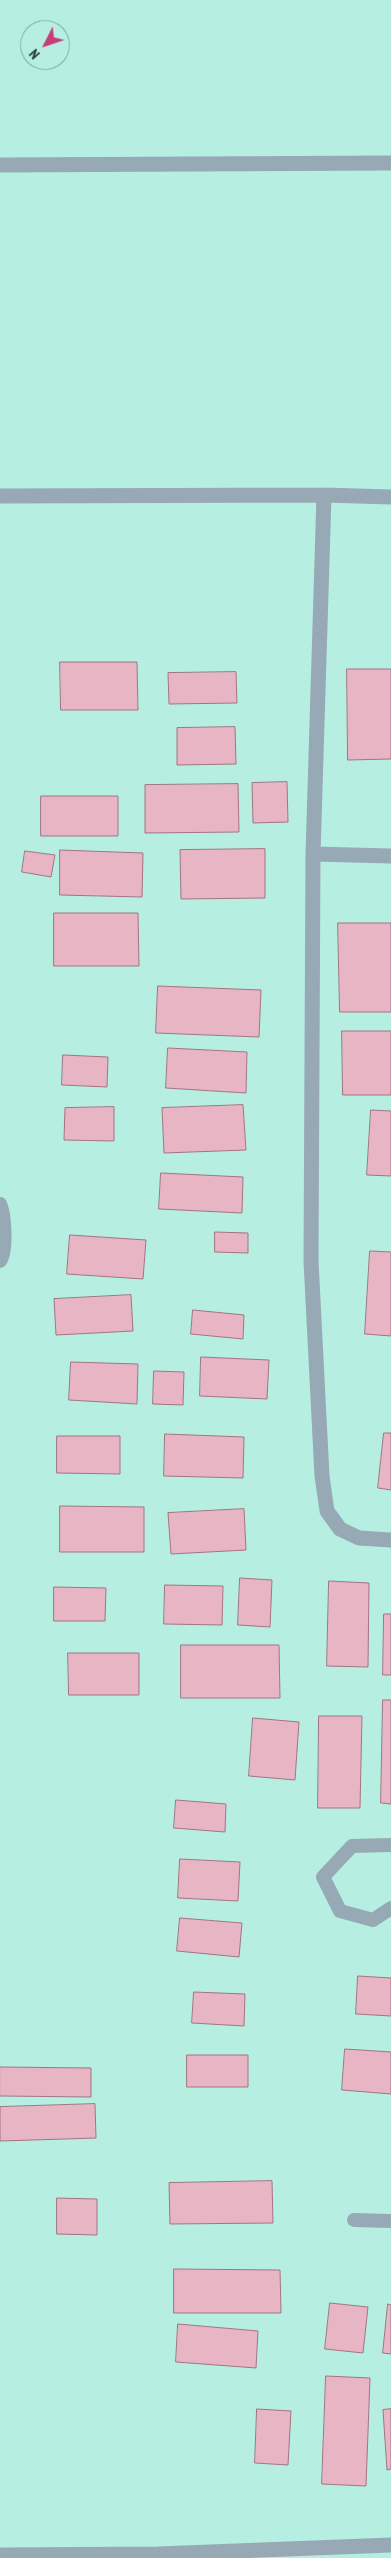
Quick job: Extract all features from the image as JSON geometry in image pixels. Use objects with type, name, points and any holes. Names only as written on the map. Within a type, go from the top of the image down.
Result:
[{"type":"street","points":[[0,165],[391,163]]},
{"type":"street","points":[[0,496],[324,495],[391,497]]},
{"type":"street","points":[[324,495],[312,854],[311,1261],[322,1476],[327,1512],[340,1530],[359,1538],[391,1540]]},
{"type":"street","points":[[312,854],[391,856]]},
{"type":"street","points":[[0,2556],[158,2556],[391,2545]]},
{"type":"lane","points":[[0,1204],[4,1245],[4,1256],[0,1261]]},
{"type":"lane","points":[[391,1845],[352,1846],[324,1877],[340,1911],[373,1920],[391,1908]]},
{"type":"lane","points":[[354,2220],[391,2221]]},
{"type":"building","points":[[60,662],[137,662],[138,710],[61,710]]},
{"type":"building","points":[[347,669],[391,669],[391,759],[348,760]]},
{"type":"building","points":[[236,672],[237,703],[169,704],[168,673]]},
{"type":"building","points":[[235,727],[236,764],[177,765],[177,728]]},
{"type":"building","points":[[287,782],[288,822],[253,823],[252,783]]},
{"type":"building","points":[[238,784],[239,832],[145,833],[145,785]]},
{"type":"building","points":[[41,796],[118,796],[118,836],[41,836]]},
{"type":"building","points":[[265,849],[265,898],[181,899],[180,850]]},
{"type":"building","points":[[60,850],[143,853],[142,897],[60,895]]},
{"type":"building","points":[[25,851],[55,855],[51,877],[22,872]]},
{"type":"building","points":[[54,913],[138,913],[139,966],[54,966]]},
{"type":"building","points":[[338,923],[391,923],[391,1012],[340,1012]]},
{"type":"building","points":[[158,986],[261,990],[259,1037],[156,1033]]},
{"type":"building","points":[[342,1031],[391,1031],[391,1095],[343,1095]]},
{"type":"building","points":[[168,1048],[247,1052],[246,1093],[166,1088]]},
{"type":"building","points":[[63,1055],[108,1057],[107,1087],[62,1085]]},
{"type":"building","points":[[243,1105],[246,1150],[164,1153],[162,1108]]},
{"type":"building","points":[[114,1107],[114,1141],[64,1140],[65,1108]]},
{"type":"building","points":[[371,1110],[391,1111],[391,1176],[367,1175]]},
{"type":"building","points":[[161,1173],[243,1177],[242,1213],[159,1209]]},
{"type":"building","points":[[215,1232],[248,1233],[248,1253],[215,1252]]},
{"type":"building","points":[[70,1235],[146,1240],[143,1279],[67,1274]]},
{"type":"building","points":[[370,1251],[391,1252],[391,1336],[365,1334]]},
{"type":"building","points":[[131,1295],[133,1331],[56,1335],[54,1299]]},
{"type":"building","points":[[193,1310],[244,1315],[243,1339],[191,1334]]},
{"type":"building","points":[[201,1357],[269,1360],[267,1399],[200,1396]]},
{"type":"building","points":[[71,1362],[138,1364],[137,1404],[69,1400]]},
{"type":"building","points":[[154,1371],[184,1372],[183,1405],[153,1404]]},
{"type":"building","points":[[384,1433],[391,1433],[391,1490],[378,1488]]},
{"type":"building","points":[[165,1434],[244,1437],[243,1478],[164,1476]]},
{"type":"building","points":[[57,1436],[120,1436],[120,1474],[57,1473]]},
{"type":"building","points":[[60,1506],[144,1507],[144,1552],[60,1552]]},
{"type":"building","points":[[244,1509],[246,1550],[171,1554],[168,1513]]},
{"type":"building","points":[[240,1578],[272,1580],[270,1627],[238,1625]]},
{"type":"building","points":[[329,1581],[369,1583],[368,1667],[327,1666]]},
{"type":"building","points":[[165,1585],[223,1586],[222,1625],[164,1624]]},
{"type":"building","points":[[54,1587],[106,1588],[105,1621],[54,1621]]},
{"type":"building","points":[[384,1614],[391,1614],[391,1675],[383,1675]]},
{"type":"building","points":[[181,1645],[279,1645],[280,1698],[181,1698]]},
{"type":"building","points":[[68,1653],[139,1653],[139,1695],[69,1695]]},
{"type":"building","points":[[383,1700],[391,1700],[391,1804],[381,1803]]},
{"type":"building","points":[[319,1716],[362,1716],[360,1808],[318,1808]]},
{"type":"building","points":[[253,1718],[299,1722],[295,1780],[249,1776]]},
{"type":"building","points":[[176,1800],[226,1804],[225,1832],[174,1828]]},
{"type":"building","points":[[180,1859],[240,1862],[238,1901],[178,1898]]},
{"type":"building","points":[[180,1918],[242,1923],[239,1957],[177,1951]]},
{"type":"building","points":[[358,1976],[391,1978],[391,2016],[356,2014]]},
{"type":"building","points":[[194,1992],[245,1994],[244,2026],[192,2023]]},
{"type":"building","points":[[345,2049],[391,2052],[391,2094],[342,2090]]},
{"type":"building","points":[[187,2055],[248,2055],[248,2087],[187,2087]]},
{"type":"building","points":[[0,2067],[91,2068],[91,2097],[0,2096]]},
{"type":"building","points":[[95,2104],[96,2138],[0,2141],[0,2107]]},
{"type":"building","points":[[272,2181],[273,2223],[170,2224],[169,2183]]},
{"type":"building","points":[[57,2198],[97,2199],[97,2235],[57,2234]]},
{"type":"building","points":[[174,2269],[280,2270],[281,2313],[174,2313]]},
{"type":"building","points":[[330,2303],[368,2307],[363,2353],[325,2349]]},
{"type":"building","points":[[388,2304],[391,2305],[391,2354],[383,2353]]},
{"type":"building","points":[[178,2324],[258,2331],[256,2368],[176,2362]]},
{"type":"building","points":[[326,2376],[370,2378],[366,2486],[322,2484]]},
{"type":"building","points":[[257,2409],[291,2411],[288,2465],[255,2463]]},
{"type":"building","points":[[391,2409],[391,2469],[387,2470],[383,2410]]}]
